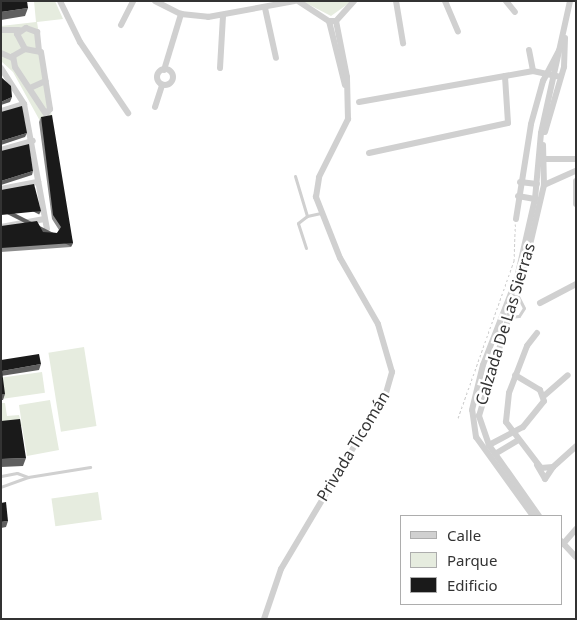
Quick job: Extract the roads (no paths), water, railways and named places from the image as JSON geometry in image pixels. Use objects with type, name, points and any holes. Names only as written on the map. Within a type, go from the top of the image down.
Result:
[{"type":"street","points":[[60,1],[80,42],[128,113]]},
{"type":"street","points":[[121,26],[133,1]]},
{"type":"street","points":[[155,1],[181,14],[223,16],[297,1],[329,22],[345,84]]},
{"type":"street","points":[[329,22],[336,20],[354,1]]},
{"type":"street","points":[[396,1],[403,43]]},
{"type":"street","points":[[444,1],[458,31]]},
{"type":"street","points":[[506,1],[515,12]]},
{"type":"street","points":[[565,37],[570,1]]},
{"type":"street","points":[[266,8],[276,58]]},
{"type":"street","points":[[155,107],[162,85],[157,75],[164,70],[181,14]]},
{"type":"street","points":[[220,68],[223,16]]},
{"type":"street","points":[[336,20],[348,77],[345,84]]},
{"type":"street","points":[[1,30],[36,30],[46,81],[48,113],[40,111],[30,88],[15,66],[12,58],[1,54]]},
{"type":"street","points":[[19,30],[18,39],[25,49]]},
{"type":"street","name":"Calzada De Las Sierras","points":[[516,219],[520,182],[547,71],[565,37]]},
{"type":"street","name":"Calzada De Las Sierras","points":[[543,133],[558,91],[565,37]]},
{"type":"street","name":"Calzada De Las Sierras","points":[[535,515],[489,445],[480,427],[479,405],[517,294],[540,184],[539,160],[543,133],[562,44]]},
{"type":"street","points":[[12,58],[25,49],[39,50]]},
{"type":"street","points":[[529,50],[533,71]]},
{"type":"street","points":[[15,66],[3,70],[24,104],[33,141],[47,230]]},
{"type":"street","points":[[162,85],[172,80],[164,70]]},
{"type":"street","points":[[359,102],[533,71],[556,73],[558,91]]},
{"type":"street","points":[[369,153],[508,123],[505,76]]},
{"type":"street","points":[[30,88],[46,81]]},
{"type":"street","name":"Privada Ticomán","points":[[264,619],[281,569],[386,393],[392,372],[378,324],[340,258],[321,213],[315,188],[343,136],[348,119],[345,84]]},
{"type":"street","points":[[1,111],[24,104]]},
{"type":"street","points":[[1,150],[33,141]]},
{"type":"street","points":[[526,160],[576,159]]},
{"type":"street","points":[[566,160],[568,172]]},
{"type":"street","points":[[520,182],[540,184],[568,172],[576,172]]},
{"type":"street","points":[[576,181],[576,204]]},
{"type":"street","points":[[1,189],[38,182]]},
{"type":"street","name":"Calzada De Las Sierras","points":[[535,515],[483,448],[472,418],[483,365],[517,278],[540,184]]},
{"type":"street","points":[[518,196],[535,199]]},
{"type":"street","points":[[1,227],[44,219]]},
{"type":"street","points":[[540,303],[576,284]]},
{"type":"street","points":[[537,333],[515,375],[506,406],[511,432],[537,465],[545,479],[553,467],[576,446]]},
{"type":"street","points":[[515,375],[545,395]]},
{"type":"street","points":[[489,445],[529,422],[542,408],[545,395],[568,375]]},
{"type":"street","points":[[495,454],[518,440]]},
{"type":"street","points":[[537,465],[553,467]]},
{"type":"street","points":[[576,529],[562,543],[576,557]]},
{"type":"lane","points":[[295,176],[307,216]]},
{"type":"lane","points":[[306,248],[298,223],[307,216],[321,213]]},
{"type":"lane","points":[[509,318],[519,316],[524,308],[517,294]]},
{"type":"lane","points":[[1,487],[28,478],[90,467]]},
{"type":"lane","points":[[1,476],[17,473],[28,478]]}]
